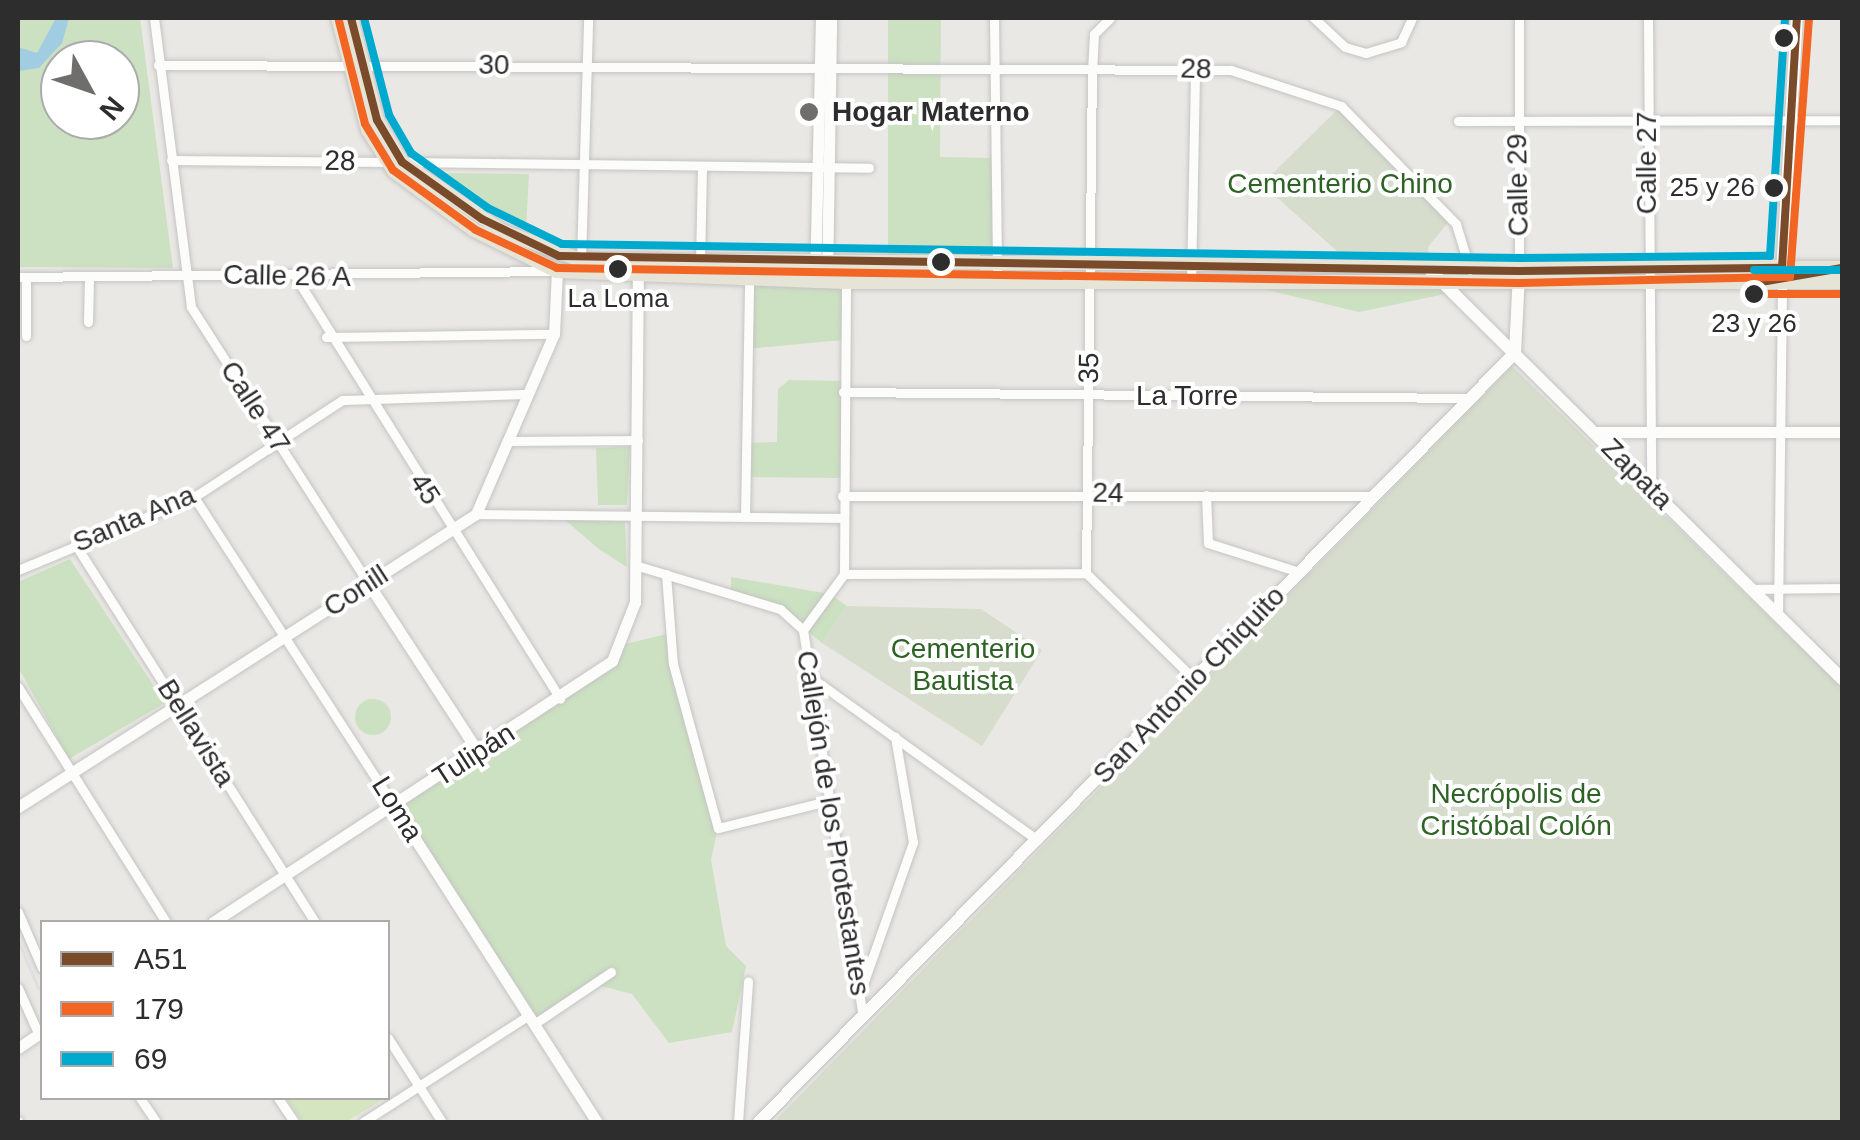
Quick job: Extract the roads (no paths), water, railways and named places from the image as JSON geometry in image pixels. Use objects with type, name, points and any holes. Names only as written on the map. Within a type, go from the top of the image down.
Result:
[{"type":"main road","points":[[338,18],[395,162],[474,230],[556,271],[638,271],[749,280],[821,274]]},
{"type":"main road","points":[[351,18],[356,64]]},
{"type":"main road","points":[[1782,276],[1797,18]]},
{"type":"main road","points":[[395,162],[502,231],[581,260],[638,271],[700,264],[997,282],[1090,274]]},
{"type":"main road","points":[[556,271],[581,260]]},
{"type":"main road","points":[[845,275],[995,265],[1090,274],[1446,283],[1518,278],[1782,276],[1842,282]]},
{"type":"main road","points":[[1782,276],[1842,268]]},
{"type":"main road","points":[[1191,276],[1430,270],[1518,278]]},
{"type":"main road","name":"Zapata","points":[[1430,270],[1842,680]]},
{"type":"main road","name":"Calle 29","points":[[1514,353],[1518,278]]},
{"type":"main road","name":"San Antonio Chiquito","points":[[759,1122],[1514,353]]},
{"type":"street","name":"Calle 47","points":[[154,18],[191,306],[478,752]]},
{"type":"street","points":[[581,260],[588,18]]},
{"type":"street","points":[[822,18],[826,70]]},
{"type":"street","points":[[821,274],[826,70],[832,18]]},
{"type":"street","points":[[994,18],[997,282]]},
{"type":"street","name":"35","points":[[1086,573],[1092,67],[1094,34],[1110,18]]},
{"type":"street","points":[[1314,18],[1345,48],[1366,53],[1401,42],[1412,18]]},
{"type":"street","name":"Calle 29","points":[[1518,278],[1519,18]]},
{"type":"street","name":"Calle 27","points":[[1648,18],[1646,278],[1651,489]]},
{"type":"street","name":"30","points":[[158,65],[826,70]]},
{"type":"street","points":[[1191,276],[1195,68]]},
{"type":"street","name":"28","points":[[826,70],[1231,70],[1341,106],[1456,224],[1470,271]]},
{"type":"street","points":[[1458,121],[1842,120]]},
{"type":"street","name":"28","points":[[171,160],[869,168]]},
{"type":"street","points":[[700,264],[702,166]]},
{"type":"street","points":[[556,271],[554,334],[476,514],[843,518]]},
{"type":"street","name":"Calle 26 A","points":[[22,277],[556,271]]},
{"type":"street","points":[[638,271],[635,565],[780,609],[803,630],[844,574],[845,275]]},
{"type":"street","name":"45","points":[[295,276],[326,337],[560,699]]},
{"type":"street","points":[[1778,616],[1782,276]]},
{"type":"street","points":[[22,277],[26,336]]},
{"type":"street","points":[[88,277],[88,322]]},
{"type":"street","points":[[744,516],[749,280]]},
{"type":"street","points":[[326,337],[554,334]]},
{"type":"street","name":"La Torre","points":[[843,392],[1470,398]]},
{"type":"street","name":"Santa Ana","points":[[18,570],[194,497],[277,441],[362,394],[527,394]]},
{"type":"street","points":[[1595,432],[1842,432]]},
{"type":"street","points":[[508,441],[638,440]]},
{"type":"street","points":[[1206,495],[1208,542],[1299,572]]},
{"type":"street","name":"24","points":[[842,496],[1374,496]]},
{"type":"street","name":"Loma","points":[[194,497],[597,1122]]},
{"type":"street","name":"Conill","points":[[18,807],[476,514]]},
{"type":"street","name":"Bellavista","points":[[75,544],[315,920]]},
{"type":"street","name":"Tulipán","points":[[216,920],[560,699],[612,661],[624,640],[635,565]]},
{"type":"street","points":[[844,574],[1086,573],[1194,680]]},
{"type":"street","points":[[666,574],[673,664],[718,828],[828,801]]},
{"type":"street","points":[[1751,589],[1842,588]]},
{"type":"street","name":"Callejón de los Protestantes","points":[[803,630],[805,672],[863,1016]]},
{"type":"street","points":[[805,672],[1036,840]]},
{"type":"street","points":[[18,687],[165,920]]},
{"type":"street","points":[[860,992],[914,842],[895,738]]},
{"type":"street","points":[[18,912],[40,963]]},
{"type":"street","points":[[363,1122],[611,972]]},
{"type":"street","points":[[738,1122],[748,981]]},
{"type":"street","points":[[18,988],[40,1031]]},
{"type":"street","points":[[18,1048],[40,1034]]},
{"type":"street","points":[[390,1041],[442,1122]]},
{"type":"street","points":[[141,1100],[156,1122]]},
{"type":"street","points":[[279,1100],[294,1122]]},
{"type":"water","points":[[56,18],[69,18],[63,40],[44,40]]},
{"type":"water","points":[[18,47],[37,53],[40,47],[39,68],[18,71]]},
{"type":"railway","points":[[18,940],[39,989]]},
{"type":"place","name":"Hogar Materno","points":[[809,112]]},
{"type":"place","name":"25 y 26","points":[[1774,188]]},
{"type":"place","name":"La Loma","points":[[618,269]]},
{"type":"place","name":"23 y 26","points":[[1754,294]]},
{"type":"park label","name":"Cementerio Chino","points":[[1340,184]]},
{"type":"park label","name":"Cementerio Bautista","points":[[963,665]]},
{"type":"park label","name":"Necrópolis de Cristóbal Colón","points":[[1516,810]]}]
